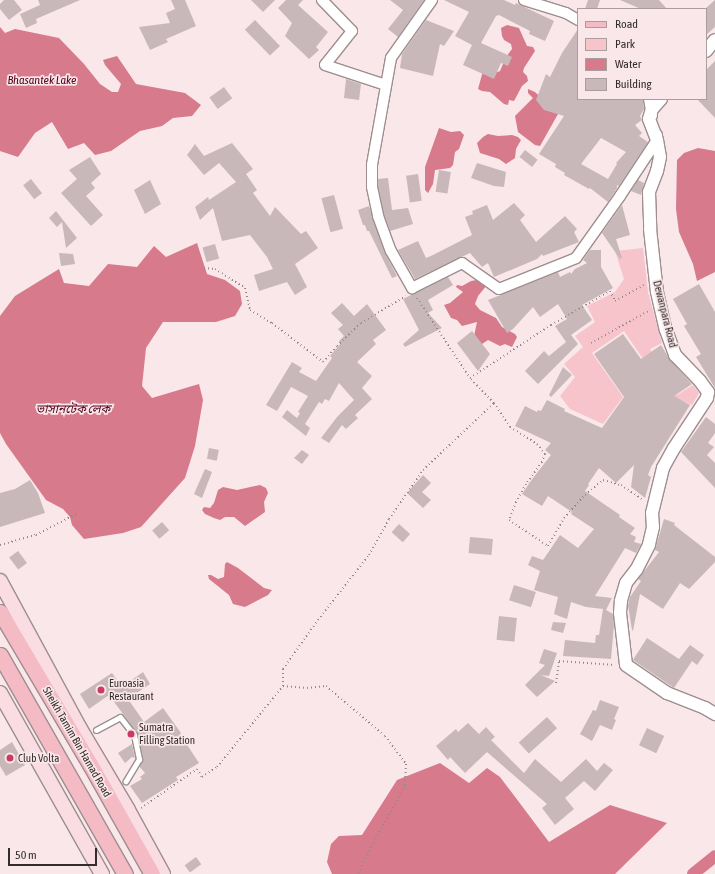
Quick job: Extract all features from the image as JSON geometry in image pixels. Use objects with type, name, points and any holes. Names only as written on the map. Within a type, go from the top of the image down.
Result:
[{"type":"main road","points":[[0,581],[79,727],[128,810],[163,874]]},
{"type":"main road","name":"Sheikh Tamim Bin Hamad Road","points":[[0,612],[90,764],[152,874]]},
{"type":"main road","points":[[0,655],[125,874]]},
{"type":"main road","points":[[0,693],[102,874]]},
{"type":"street","points":[[322,0],[352,31],[325,64],[386,85]]},
{"type":"street","points":[[432,0],[391,58],[372,165],[372,187],[378,216],[391,251],[412,288],[462,263],[499,289],[576,258],[658,140]]},
{"type":"street","points":[[524,0],[566,13],[577,19]]},
{"type":"street","name":"Dewanpara Road","points":[[626,665],[620,613],[621,600],[626,583],[636,570],[649,545],[653,527],[652,513],[663,468],[706,398],[708,392],[700,381],[675,355],[660,305],[655,279],[650,229],[649,192],[657,171],[660,157],[658,140],[649,119],[650,105],[660,100]]},
{"type":"street","points":[[626,665],[667,693],[705,708],[715,714]]},
{"type":"lane","points":[[96,730],[120,717],[134,735],[140,760],[126,781]]},
{"type":"path","points":[[204,268],[215,269],[245,288],[250,310],[272,322],[323,362],[361,323],[386,306],[413,292],[470,378],[494,403],[510,427],[537,444],[545,454],[542,462],[526,484],[516,502],[509,520],[548,546],[564,518],[585,495],[603,480],[621,485],[644,500],[654,504]]},
{"type":"path","points":[[470,378],[551,325],[610,291],[615,301],[655,279]]},
{"type":"path","points":[[591,343],[660,305]]},
{"type":"path","points":[[141,808],[198,769],[202,777],[217,767],[284,686],[284,669],[318,620],[369,555],[389,519],[423,470],[494,403]]},
{"type":"path","points":[[0,545],[36,535],[78,513]]},
{"type":"path","points":[[556,683],[559,661],[626,665]]},
{"type":"path","points":[[284,686],[307,688],[326,686],[385,736],[406,764],[405,786],[371,847],[358,874]]},
{"type":"green space","points":[[643,248],[648,292],[662,343],[650,349],[677,395],[693,385],[699,393],[692,405],[675,398],[658,381],[624,331],[592,353],[623,397],[603,424],[570,409],[560,396],[575,377],[564,364],[583,347],[575,336],[595,322],[587,306],[615,292],[624,279],[615,251]]},
{"type":"water","points":[[507,25],[519,28],[527,46],[533,47],[535,51],[523,72],[527,76],[528,81],[522,86],[514,101],[509,100],[508,105],[504,104],[490,92],[478,89],[483,71],[495,73],[500,71],[506,57],[512,49],[511,44],[504,40],[502,36],[501,28]]},
{"type":"water","name":"Bhasantek Lake","points":[[0,27],[5,33],[15,29],[59,38],[84,64],[100,84],[112,92],[118,92],[121,84],[105,65],[103,60],[117,56],[136,84],[185,93],[201,105],[192,116],[173,118],[162,126],[140,131],[111,151],[95,155],[84,143],[68,149],[52,122],[35,133],[18,157],[0,151]]},
{"type":"water","points":[[528,89],[535,92],[558,114],[540,146],[535,145],[518,132],[515,116],[533,98],[528,93]]},
{"type":"water","points":[[439,128],[451,132],[460,131],[464,135],[459,149],[455,152],[453,165],[450,168],[435,170],[433,184],[428,193],[425,190],[425,167]]},
{"type":"water","points":[[488,134],[498,136],[512,135],[518,137],[521,140],[516,149],[515,158],[506,164],[499,159],[480,153],[477,143]]},
{"type":"water","points":[[698,148],[715,151],[715,272],[697,281],[693,264],[679,232],[676,209],[677,160],[684,153]]},
{"type":"water","name":"ভাসানটেক লেক","points":[[197,243],[207,274],[225,280],[240,291],[242,304],[235,316],[216,322],[163,322],[146,348],[142,386],[152,398],[199,384],[203,400],[195,446],[185,478],[141,527],[123,533],[84,539],[72,525],[70,517],[63,509],[46,500],[6,444],[0,433],[0,316],[15,296],[59,269],[64,283],[89,286],[108,264],[137,267],[154,246],[166,257]]},
{"type":"water","points":[[482,279],[487,285],[478,296],[475,304],[480,310],[496,318],[502,327],[515,334],[517,337],[512,347],[505,344],[500,346],[488,340],[479,346],[473,341],[477,322],[462,326],[457,320],[451,318],[444,305],[450,303],[463,292],[456,287],[457,285],[462,286],[471,281]]},
{"type":"water","points":[[260,485],[266,488],[268,493],[264,502],[265,512],[245,526],[234,517],[225,517],[220,520],[205,514],[202,510],[204,507],[210,508],[214,503],[218,490],[223,487],[237,490]]},
{"type":"water","points":[[227,562],[238,568],[264,588],[272,590],[268,595],[245,607],[233,604],[229,595],[209,579],[208,575],[218,579],[224,577],[225,564]]},
{"type":"water","points":[[440,763],[469,783],[487,768],[500,777],[549,842],[610,805],[667,823],[615,874],[332,874],[327,862],[331,844],[339,836],[362,835],[397,780]]},
{"type":"building","points":[[4,0],[14,0],[22,10],[9,20],[0,9],[0,4]]},
{"type":"building","points":[[38,0],[80,0],[36,19],[37,23],[26,28],[20,14],[40,5]]},
{"type":"building","points":[[171,0],[185,0],[196,26],[166,39],[168,42],[150,50],[139,27],[170,23],[166,13],[175,9]]},
{"type":"building","points":[[251,0],[275,0],[263,12]]},
{"type":"building","points":[[286,0],[303,0],[298,5],[328,32],[316,47],[319,50],[309,59],[285,36],[292,23],[278,8]]},
{"type":"building","points":[[390,0],[424,0],[398,37],[388,29],[403,10]]},
{"type":"building","points":[[444,0],[504,0],[515,5],[516,3],[554,21],[545,41],[529,34],[530,31],[499,15],[496,16],[481,43],[512,57],[508,66],[501,63],[494,79],[463,65],[472,45],[455,36],[469,12]]},
{"type":"building","points":[[588,0],[600,0],[597,8],[585,8]]},
{"type":"building","points":[[620,0],[659,0],[666,8],[639,8]]},
{"type":"building","points":[[715,0],[715,27],[707,34],[707,8]]},
{"type":"building","points":[[255,20],[280,46],[270,56],[245,30]]},
{"type":"building","points":[[426,20],[454,31],[444,46],[440,44],[433,76],[400,68],[402,54]]},
{"type":"building","points":[[577,30],[577,100],[643,100],[644,109],[640,116],[642,120],[635,125],[642,133],[639,136],[648,142],[619,186],[617,185],[617,188],[608,202],[590,188],[589,189],[564,175],[565,173],[555,167],[556,164],[539,154],[564,116],[544,110],[536,100],[546,74],[550,77],[562,53]],"holes":[[[601,138],[626,152],[616,163],[617,164],[608,179],[581,164]]]},
{"type":"building","points":[[715,61],[715,118],[698,100],[707,100],[707,69]]},
{"type":"building","points":[[346,79],[361,84],[359,100],[344,98]]},
{"type":"building","points":[[224,87],[232,98],[218,109],[209,98]]},
{"type":"building","points":[[232,143],[253,169],[246,174],[257,190],[253,193],[270,216],[275,207],[301,234],[306,231],[318,248],[295,264],[307,287],[295,295],[287,282],[259,291],[254,275],[273,269],[267,257],[250,235],[222,241],[213,208],[200,220],[195,207],[208,197],[209,200],[236,182],[219,163],[204,175],[187,155],[195,144],[204,156]]},
{"type":"building","points":[[525,150],[538,160],[532,167],[519,157]]},
{"type":"building","points":[[90,157],[101,174],[91,183],[95,188],[86,196],[103,215],[91,226],[61,193],[77,179],[69,170]]},
{"type":"building","points":[[477,163],[506,172],[504,187],[494,186],[471,178]]},
{"type":"building","points":[[439,170],[451,172],[447,194],[436,192]]},
{"type":"building","points":[[418,174],[422,201],[410,202],[406,176]]},
{"type":"building","points":[[388,178],[392,210],[408,208],[413,224],[390,231],[384,214],[378,186],[378,179]]},
{"type":"building","points":[[31,179],[42,193],[34,199],[23,185]]},
{"type":"building","points":[[150,180],[161,204],[145,214],[134,190]]},
{"type":"building","points":[[638,180],[644,183],[641,195],[631,191]]},
{"type":"building","points":[[334,195],[343,229],[331,232],[321,198]]},
{"type":"building","points":[[514,203],[525,215],[520,220],[536,242],[565,216],[577,229],[574,232],[579,242],[543,256],[542,254],[537,259],[494,277],[488,263],[482,267],[470,253],[415,279],[398,250],[418,241],[426,258],[472,235],[465,217],[473,214],[472,211],[487,205],[493,220]]},
{"type":"building","points":[[622,205],[630,235],[616,239],[622,258],[620,259],[602,233]]},
{"type":"building","points":[[369,206],[385,253],[397,276],[392,278],[369,231],[367,231],[365,225],[363,225],[358,210]]},
{"type":"building","points":[[56,211],[77,238],[66,248],[62,222],[57,227],[49,218]]},
{"type":"building","points":[[215,244],[219,258],[207,262],[203,248]]},
{"type":"building","points":[[590,250],[601,250],[601,267],[613,288],[582,305],[592,320],[571,335],[578,344],[538,384],[525,371],[544,351],[549,356],[566,342],[555,326],[567,319],[558,304],[540,317],[533,307],[513,329],[507,333],[488,300],[558,272],[560,277],[570,272],[571,274],[575,269],[587,263],[583,260]]},
{"type":"building","points":[[59,253],[73,254],[75,264],[61,266]]},
{"type":"building","points":[[448,277],[453,285],[428,300],[433,310],[428,313],[442,328],[405,347],[403,344],[419,330],[403,299]]},
{"type":"building","points":[[699,284],[715,312],[715,388],[696,357],[701,354],[684,326],[687,324],[673,299]]},
{"type":"building","points":[[342,303],[354,316],[367,304],[386,330],[373,340],[376,344],[357,362],[372,376],[362,388],[372,399],[355,415],[358,418],[346,429],[342,425],[329,443],[321,438],[337,417],[354,400],[339,383],[329,401],[325,399],[322,404],[319,402],[305,424],[310,428],[306,436],[282,417],[287,410],[297,418],[300,413],[298,412],[308,396],[291,387],[277,411],[266,405],[292,362],[302,368],[299,372],[316,381],[332,358],[330,356],[341,343],[339,341],[344,336],[338,329],[343,325],[331,313]]},
{"type":"building","points":[[472,331],[490,354],[478,371],[457,343]]},
{"type":"building","points":[[623,334],[641,359],[661,345],[670,360],[692,384],[674,396],[690,405],[651,467],[648,475],[651,477],[645,498],[631,487],[634,465],[616,483],[599,468],[588,484],[589,485],[585,491],[620,515],[619,517],[635,528],[630,534],[636,537],[634,542],[641,544],[636,553],[625,548],[595,596],[612,598],[606,610],[613,614],[614,624],[611,659],[563,656],[565,640],[595,643],[596,635],[599,635],[603,609],[586,607],[571,602],[567,619],[554,614],[558,597],[534,590],[540,571],[528,565],[532,556],[543,560],[560,535],[578,548],[594,529],[571,514],[572,512],[548,496],[542,506],[522,494],[551,455],[545,450],[551,443],[515,426],[525,406],[537,412],[538,410],[541,411],[547,400],[565,409],[564,411],[602,428],[624,397],[594,354]]},
{"type":"building","points":[[563,367],[572,375],[551,397],[549,395]]},
{"type":"building","points":[[706,417],[715,424],[715,433],[708,443],[714,447],[707,455],[715,463],[715,488],[681,452]]},
{"type":"building","points":[[209,448],[219,450],[217,461],[207,459]]},
{"type":"building","points":[[302,450],[309,455],[302,464],[294,458]]},
{"type":"building","points":[[205,469],[212,472],[202,498],[194,494]]},
{"type":"building","points":[[423,475],[431,483],[422,492],[431,500],[423,508],[407,493]]},
{"type":"building","points":[[30,480],[38,493],[45,513],[0,527],[0,493],[15,489]]},
{"type":"building","points":[[664,519],[675,523],[674,525],[715,557],[715,562],[689,589],[680,583],[663,609],[640,594],[633,631],[628,605],[630,597],[641,581],[638,579],[659,552],[655,550]]},
{"type":"building","points":[[162,522],[169,530],[159,539],[152,531]]},
{"type":"building","points":[[399,524],[410,534],[403,542],[392,532]]},
{"type":"building","points":[[470,537],[493,539],[492,555],[469,553]]},
{"type":"building","points":[[18,551],[27,563],[18,570],[9,558]]},
{"type":"building","points":[[514,585],[536,592],[531,607],[509,600]]},
{"type":"building","points":[[499,616],[517,618],[514,642],[496,640]]},
{"type":"building","points":[[553,622],[566,623],[563,633],[551,630]]},
{"type":"building","points":[[647,638],[679,659],[690,645],[704,655],[697,665],[692,661],[674,688],[633,660]]},
{"type":"building","points":[[544,649],[557,653],[549,676],[541,675],[555,681],[537,697],[525,685],[545,665],[539,663]]},
{"type":"building","points":[[143,672],[150,684],[128,699],[144,722],[163,708],[181,733],[180,734],[199,763],[176,777],[178,780],[142,803],[130,786],[142,779],[140,777],[145,773],[139,766],[143,758],[137,733],[109,695],[89,709],[80,694],[112,673],[122,687]]},
{"type":"building","points":[[600,700],[619,707],[614,719],[616,720],[612,730],[600,725],[592,741],[580,734],[593,710],[596,711]]},
{"type":"building","points":[[547,717],[557,728],[529,754],[519,742]]},
{"type":"building","points":[[468,723],[479,734],[486,727],[495,737],[491,740],[524,773],[535,759],[561,782],[586,759],[597,771],[604,763],[613,770],[595,791],[584,781],[565,798],[574,809],[555,825],[542,808],[547,804],[487,752],[465,773],[450,757],[448,760],[436,746],[456,729],[458,732]]},
{"type":"building","points":[[647,728],[664,736],[656,753],[639,745]]},
{"type":"building","name":"Club Volta","points":[[12,742],[25,765],[6,776],[0,766],[0,750]]},
{"type":"building","points":[[132,744],[135,758],[132,757],[125,763],[118,753]]},
{"type":"building","points":[[196,857],[201,864],[190,873],[185,865]]},
{"type":"waterway","points":[[693,874],[715,856]]},
{"type":"place","name":"Euroasia Restaurant","points":[[101,690]]},
{"type":"place","name":"Sumatra Filling Station","points":[[131,734]]},
{"type":"place","name":"Club Volta","points":[[10,758]]}]
